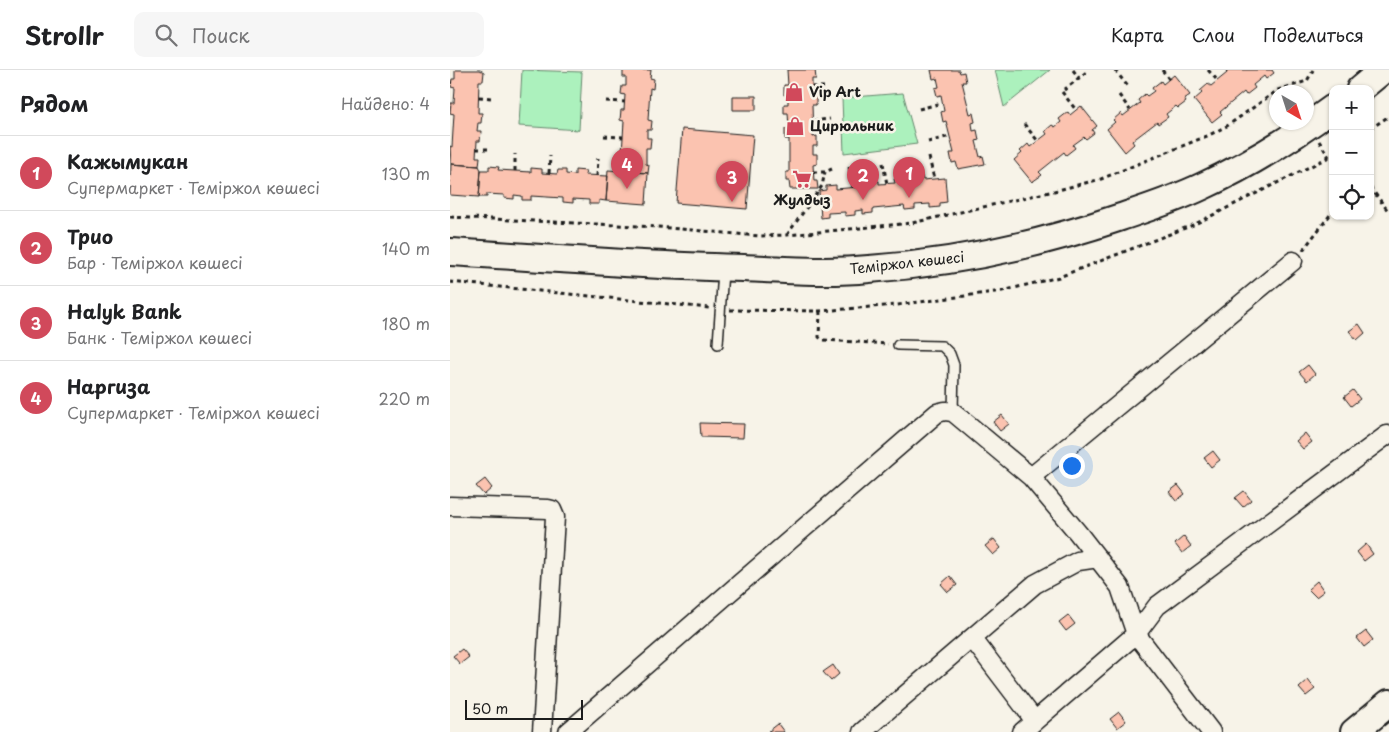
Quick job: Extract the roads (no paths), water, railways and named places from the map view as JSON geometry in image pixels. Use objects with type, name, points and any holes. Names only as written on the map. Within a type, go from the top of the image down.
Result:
[{"type":"street","points":[[1365,85],[1383,70]]},
{"type":"street","name":"Теміржол көшесі","points":[[450,252],[723,268],[867,270],[928,263],[1035,244],[1072,234],[1158,205],[1203,186],[1248,163],[1329,111]]},
{"type":"street","points":[[1031,477],[1293,261]]},
{"type":"street","points":[[568,732],[937,413],[945,411],[954,412],[1031,477],[1120,587],[1136,634],[1211,732]]},
{"type":"street","points":[[972,638],[1029,727],[1136,634],[1157,606],[1387,435]]},
{"type":"street","points":[[450,506],[548,509],[552,510],[555,517],[542,732]]},
{"type":"street","points":[[862,732],[1035,584],[1078,561],[1098,558]]},
{"type":"street","points":[[1354,732],[1389,703]]},
{"type":"lane","points":[[718,344],[723,268]]},
{"type":"lane","points":[[898,345],[942,346],[950,354],[954,365],[954,412]]},
{"type":"place","name":"Vip Art","points":[[794,92]]},
{"type":"place","name":"Цирюльник","points":[[795,126]]},
{"type":"place","name":"Жулдыз","points":[[802,179]]},
{"type":"place","name":"Наргиза","points":[[627,189]]},
{"type":"place","name":"Кажымукан","points":[[909,198]]},
{"type":"place","name":"Трио","points":[[863,200]]},
{"type":"place","name":"Halyk Bank","points":[[732,202]]}]
